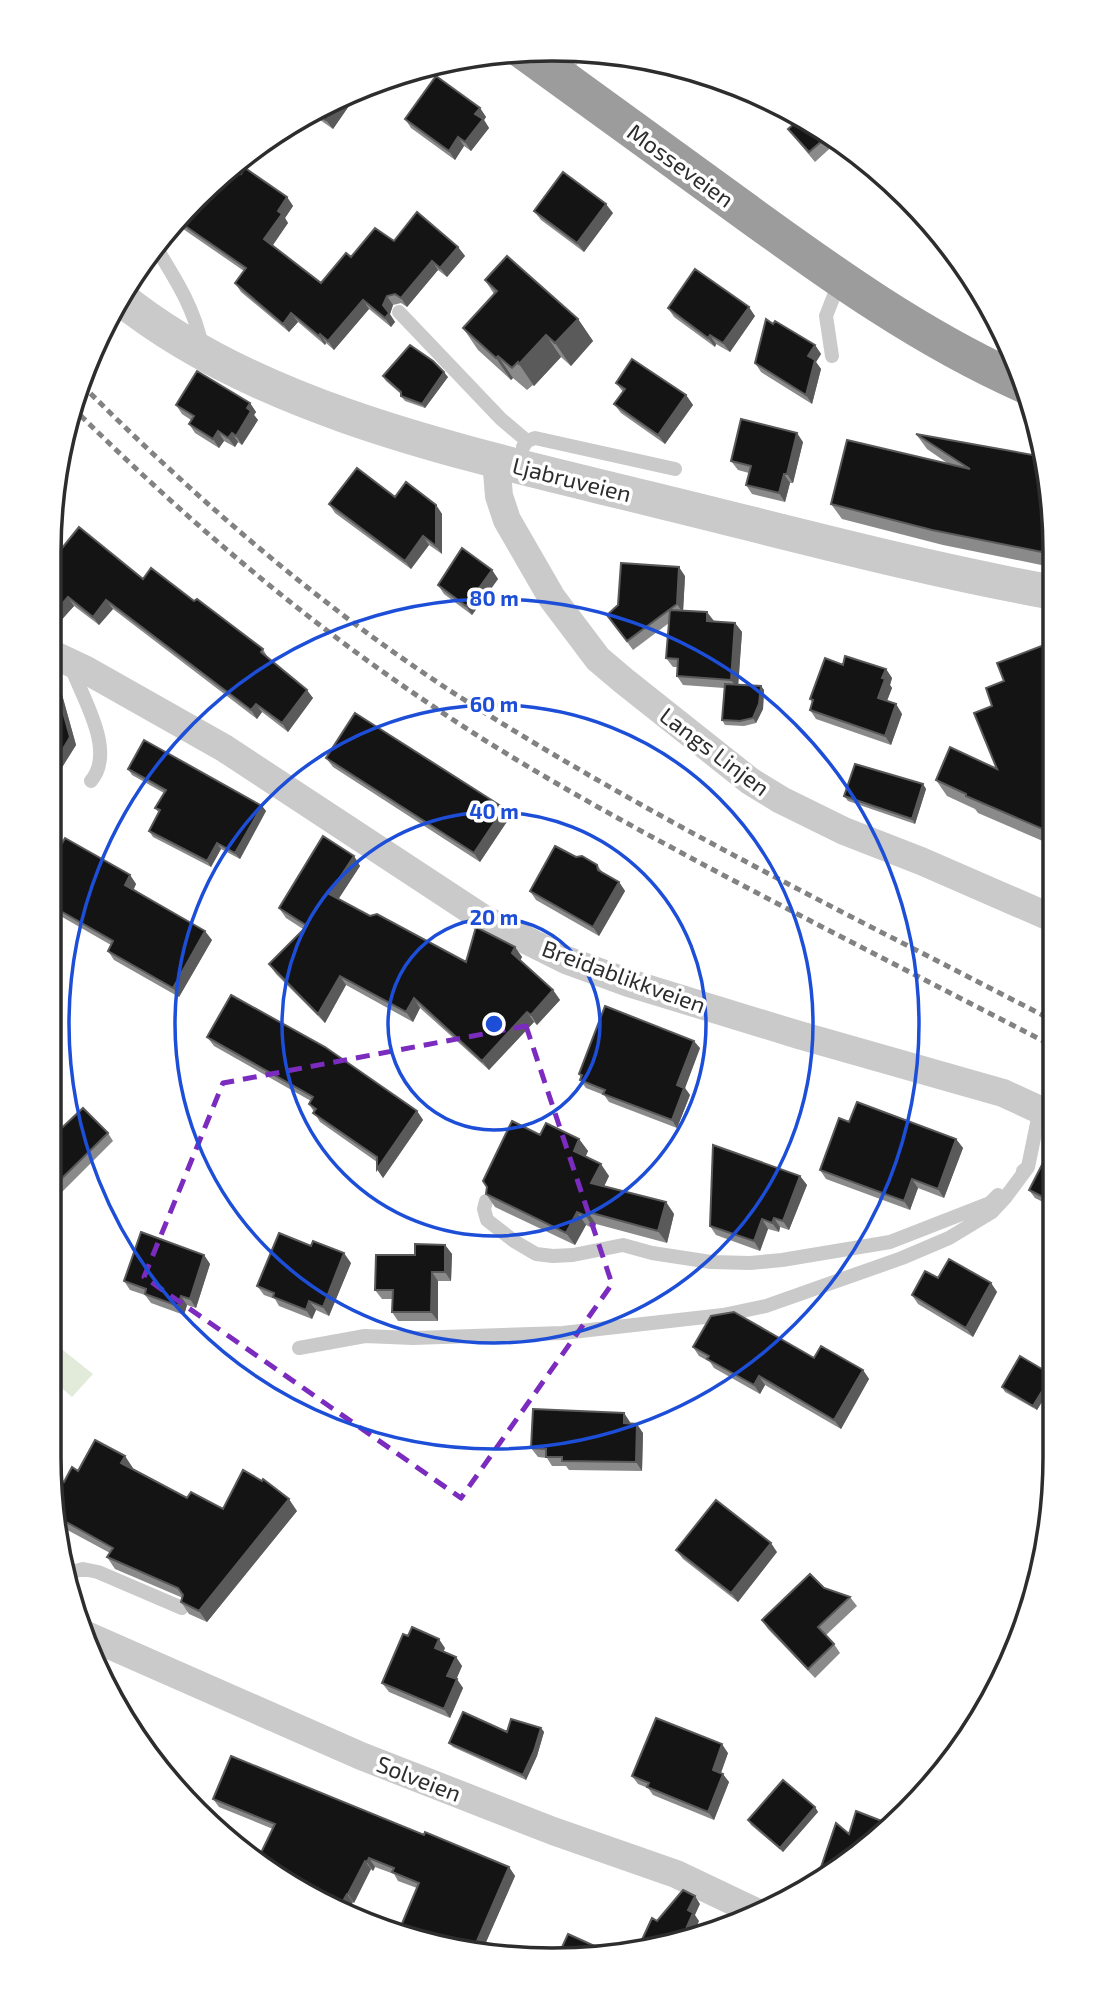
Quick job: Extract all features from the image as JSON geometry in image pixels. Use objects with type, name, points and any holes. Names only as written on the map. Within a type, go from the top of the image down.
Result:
[{"type":"highway","name":"Mosseveien","points":[[568,64],[840,278],[931,337],[1011,378]]},
{"type":"street","name":"Ljabruveien","points":[[129,304],[148,319],[203,351],[273,387],[312,403],[409,435],[514,455],[893,559],[1043,590]]},
{"type":"street","name":"Langs Linjen","points":[[514,455],[499,496],[507,520],[552,598],[598,659],[750,781],[781,800],[844,831],[1043,914]]},
{"type":"street","name":"Breidablikkveien","points":[[61,659],[224,748],[484,919],[566,960],[629,983],[786,1031],[1003,1093],[1043,1112]]},
{"type":"street","name":"Solveien","points":[[97,1640],[361,1756],[553,1831],[676,1874],[746,1907]]},
{"type":"lane","points":[[161,256],[187,299],[199,328],[203,351]]},
{"type":"lane","points":[[832,356],[826,316],[840,278]]},
{"type":"lane","points":[[400,312],[501,419],[514,455],[535,438],[675,469]]},
{"type":"lane","points":[[61,660],[77,684],[97,727],[99,761],[91,781]]},
{"type":"lane","points":[[299,1348],[365,1336],[413,1338],[563,1333],[723,1315],[766,1306],[915,1254],[949,1238],[992,1212],[1028,1167],[1043,1122]]},
{"type":"lane","points":[[486,1201],[484,1209],[487,1220],[536,1254],[573,1255],[623,1245],[652,1253],[711,1262],[750,1264],[890,1242],[990,1203],[1028,1167]]},
{"type":"lane","points":[[75,1571],[83,1569],[97,1572],[182,1608]]},
{"type":"highlighted area","points":[[526,1026],[612,1284],[461,1498],[144,1277],[223,1083]]},
{"type":"green space","points":[[61,1349],[93,1374],[72,1397],[61,1387]]},
{"type":"building","points":[[436,76],[480,108],[475,114],[483,119],[465,142],[458,137],[449,151],[405,119]]},
{"type":"building","points":[[793,125],[821,142],[809,152],[788,129]]},
{"type":"building","points":[[246,169],[287,197],[278,211],[282,214],[264,239],[321,283],[346,253],[351,257],[375,228],[394,241],[417,212],[458,247],[440,268],[432,261],[401,298],[395,294],[387,296],[383,305],[389,313],[385,318],[363,300],[328,341],[291,313],[283,324],[235,283],[246,268],[185,226]]},
{"type":"building","points":[[563,172],[606,204],[577,243],[534,211]]},
{"type":"building","points":[[507,256],[578,319],[555,343],[546,335],[512,368],[498,356],[496,358],[463,328],[497,291],[485,280]]},
{"type":"building","points":[[695,269],[749,307],[723,343],[710,335],[708,338],[668,308]]},
{"type":"building","points":[[766,319],[773,324],[775,321],[815,345],[808,356],[815,360],[806,395],[755,363]]},
{"type":"building","points":[[410,345],[444,372],[422,404],[401,396],[401,392],[383,376]]},
{"type":"building","points":[[632,359],[686,395],[658,435],[614,404],[625,389],[616,383]]},
{"type":"building","points":[[197,371],[250,403],[247,408],[251,411],[236,436],[232,433],[228,438],[218,431],[213,439],[189,424],[194,416],[176,405]]},
{"type":"building","points":[[741,419],[797,433],[787,474],[784,474],[779,493],[746,485],[751,466],[731,461]]},
{"type":"building","points":[[916,434],[1033,455],[1039,488],[1042,552],[932,530],[831,504],[847,440],[970,469]]},
{"type":"building","points":[[357,468],[395,497],[406,482],[436,505],[436,546],[423,536],[405,561],[329,504]]},
{"type":"building","points":[[79,527],[143,579],[151,568],[263,649],[261,652],[307,690],[282,723],[256,704],[251,710],[106,600],[93,617],[68,597],[61,605],[61,549]]},
{"type":"building","points":[[462,548],[492,570],[466,606],[438,585]]},
{"type":"building","points":[[621,563],[679,567],[677,604],[627,641],[607,615],[618,605]]},
{"type":"building","points":[[670,610],[707,612],[707,621],[735,623],[731,680],[677,676],[678,659],[666,658]]},
{"type":"building","points":[[1043,645],[1043,829],[936,780],[950,747],[997,769],[974,713],[992,706],[986,688],[1004,681],[997,663]]},
{"type":"building","points":[[845,656],[886,669],[878,698],[896,704],[885,736],[810,710],[813,700],[810,699],[825,658],[843,665]]},
{"type":"building","points":[[725,684],[761,686],[759,704],[753,718],[740,721],[722,720]]},
{"type":"building","points":[[61,705],[70,737],[61,752]]},
{"type":"building","points":[[355,713],[504,808],[474,853],[326,758]]},
{"type":"building","points":[[144,740],[262,806],[235,853],[217,843],[207,861],[149,831],[160,810],[155,808],[166,790],[128,769]]},
{"type":"building","points":[[855,764],[923,784],[912,819],[844,796]]},
{"type":"building","points":[[323,836],[354,856],[329,894],[370,916],[377,914],[466,962],[476,927],[515,947],[512,953],[553,990],[531,1015],[527,1012],[482,1061],[414,998],[406,1012],[340,976],[318,1014],[269,964],[307,926],[279,908]]},
{"type":"building","points":[[65,838],[130,875],[125,885],[205,931],[173,988],[108,951],[113,941],[61,911],[61,845]]},
{"type":"building","points":[[555,846],[576,857],[582,856],[597,865],[598,870],[619,882],[593,927],[530,891]]},
{"type":"building","points":[[231,995],[325,1047],[417,1111],[377,1169],[377,1157],[313,1113],[316,1109],[309,1104],[313,1097],[207,1037]]},
{"type":"building","points":[[605,1006],[694,1041],[677,1085],[684,1088],[672,1120],[603,1094],[605,1090],[580,1080],[582,1075],[579,1074]]},
{"type":"building","points":[[857,1102],[956,1139],[938,1189],[912,1179],[904,1201],[820,1170],[839,1118],[849,1122]]},
{"type":"building","points":[[83,1108],[108,1133],[61,1179],[61,1129]]},
{"type":"building","points":[[512,1121],[540,1135],[546,1123],[579,1139],[574,1151],[601,1164],[591,1183],[666,1202],[658,1231],[588,1212],[586,1216],[577,1212],[566,1233],[486,1194],[487,1187],[483,1181]]},
{"type":"building","points":[[713,1145],[800,1176],[783,1221],[774,1218],[772,1223],[762,1219],[754,1241],[710,1226]]},
{"type":"building","points":[[1043,1163],[1043,1197],[1029,1190]]},
{"type":"building","points":[[141,1232],[204,1255],[190,1299],[181,1296],[178,1306],[145,1294],[146,1289],[124,1281]]},
{"type":"building","points":[[279,1233],[311,1246],[313,1241],[344,1253],[323,1307],[309,1301],[306,1310],[273,1297],[274,1293],[257,1286]]},
{"type":"building","points":[[415,1244],[445,1245],[445,1272],[432,1272],[431,1312],[392,1312],[393,1290],[375,1290],[376,1255],[415,1255]]},
{"type":"building","points":[[949,1259],[991,1283],[966,1328],[912,1295],[925,1271],[938,1278]]},
{"type":"building","points":[[734,1312],[814,1358],[821,1346],[863,1370],[834,1420],[759,1376],[754,1385],[707,1359],[709,1356],[693,1347],[711,1316]]},
{"type":"building","points":[[1020,1356],[1043,1370],[1043,1390],[1033,1406],[1002,1387]]},
{"type":"building","points":[[533,1409],[624,1413],[624,1423],[637,1424],[636,1462],[562,1461],[562,1457],[546,1457],[546,1449],[531,1448]]},
{"type":"building","points":[[95,1440],[125,1456],[121,1463],[187,1498],[191,1492],[223,1509],[243,1470],[262,1481],[263,1479],[289,1499],[199,1611],[181,1602],[183,1595],[178,1588],[107,1557],[113,1548],[65,1521],[62,1481],[64,1482],[72,1467],[78,1471]]},
{"type":"building","points":[[716,1500],[771,1543],[731,1593],[676,1550]]},
{"type":"building","points":[[810,1574],[824,1588],[850,1597],[818,1627],[834,1644],[808,1669],[762,1620]]},
{"type":"building","points":[[412,1627],[439,1639],[435,1648],[456,1657],[447,1676],[457,1679],[444,1709],[382,1683],[403,1634],[408,1636]]},
{"type":"building","points":[[463,1712],[507,1732],[511,1719],[541,1728],[523,1775],[449,1743]]},
{"type":"building","points":[[656,1718],[722,1744],[713,1770],[723,1774],[708,1812],[647,1787],[649,1783],[632,1776]]},
{"type":"building","points":[[231,1756],[509,1867],[477,1942],[425,1931],[402,1924],[419,1883],[392,1872],[394,1868],[369,1858],[343,1901],[307,1882],[261,1852],[275,1824],[213,1799]]},
{"type":"building","points":[[783,1780],[815,1807],[780,1848],[748,1820]]},
{"type":"building","points":[[856,1811],[881,1821],[821,1867],[836,1823],[849,1834]]},
{"type":"building","points":[[683,1890],[695,1896],[688,1910],[693,1913],[686,1929],[642,1939],[652,1918],[657,1921]]},
{"type":"building","points":[[568,1934],[595,1946],[584,1947],[562,1948]]},
{"type":"railway","points":[[88,391],[167,467],[256,546],[349,620],[446,688],[593,778],[669,820],[1043,1015]]},
{"type":"railway","points":[[81,416],[244,565],[383,672],[464,727],[671,847],[1043,1041]]}]
